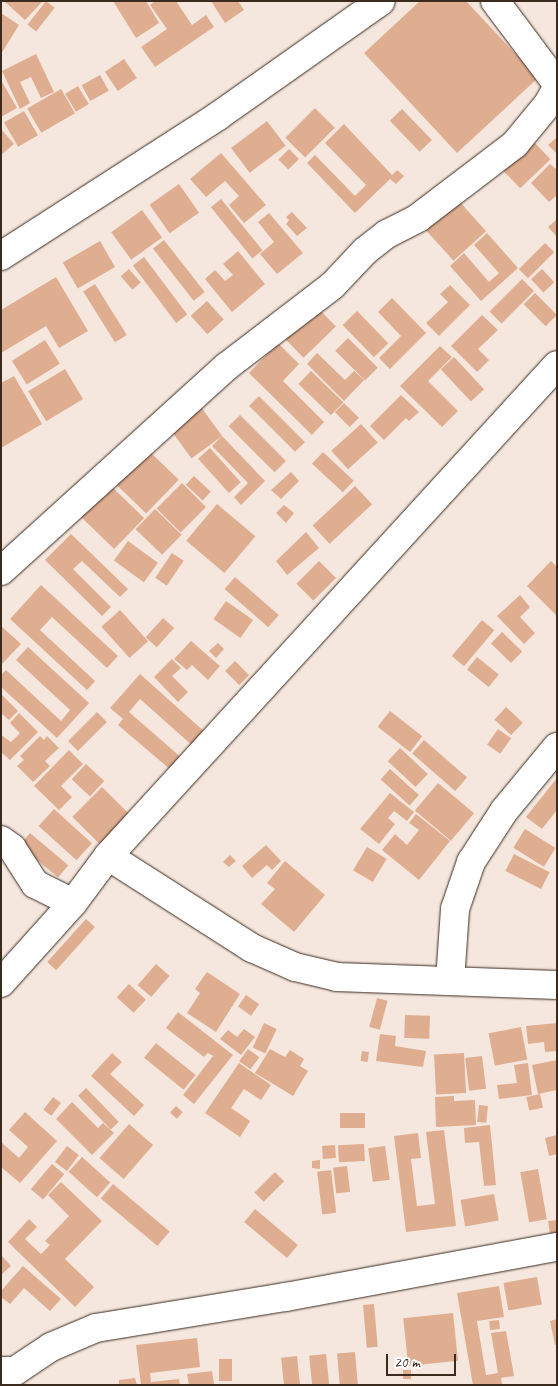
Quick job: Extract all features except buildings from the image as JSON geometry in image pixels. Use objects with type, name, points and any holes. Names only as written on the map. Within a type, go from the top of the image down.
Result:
[{"type":"street","points":[[1,256],[218,116],[381,1]]},
{"type":"street","points":[[495,1],[557,84]]},
{"type":"street","points":[[1,571],[212,379],[332,286],[365,251],[387,234],[418,218],[515,144],[557,88]]},
{"type":"street","points":[[1,983],[73,903],[108,856],[557,365]]},
{"type":"street","points":[[450,981],[455,909],[471,862],[504,812],[557,746]]},
{"type":"street","points":[[1,840],[12,848],[35,884],[73,903]]},
{"type":"street","points":[[108,856],[252,948],[295,967],[337,977],[557,985]]},
{"type":"street","points":[[1,1371],[15,1370],[51,1347],[96,1328],[286,1298],[557,1247]]}]
